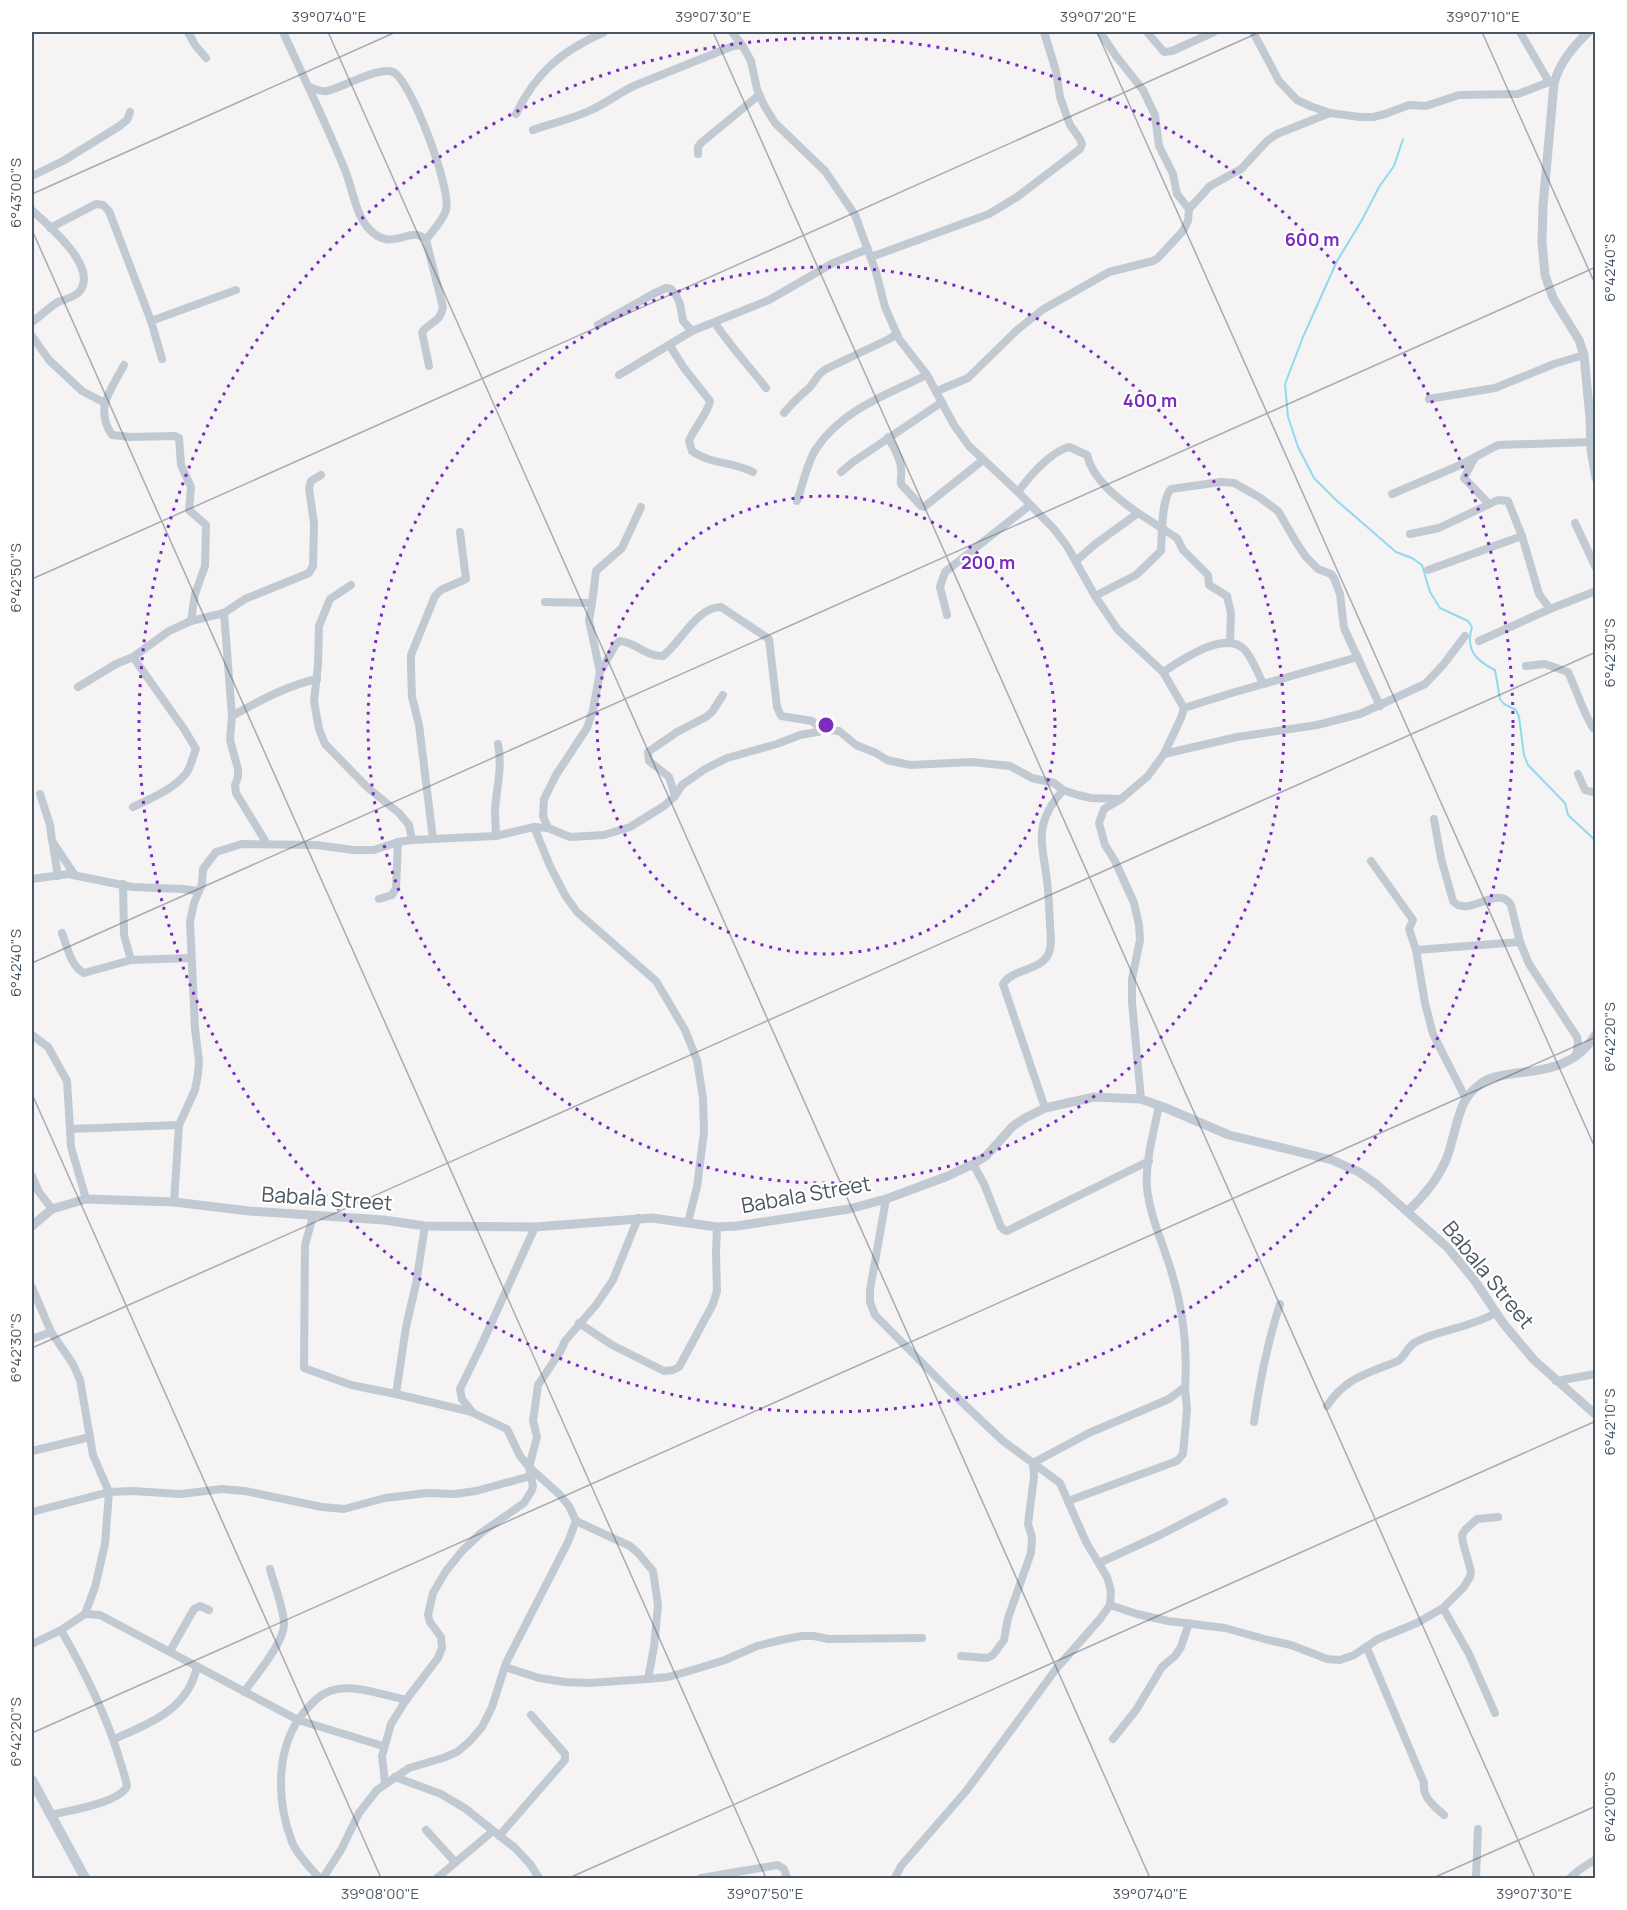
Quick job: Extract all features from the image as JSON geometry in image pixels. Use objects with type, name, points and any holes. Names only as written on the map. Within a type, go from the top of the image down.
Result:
[{"type":"main road","points":[[32,1780],[85,1878]]},
{"type":"street","points":[[188,32],[206,58]]},
{"type":"street","points":[[283,32],[346,172],[366,227],[378,238],[386,241],[416,234],[426,240],[443,306],[442,314],[436,322],[422,332],[429,366]]},
{"type":"street","points":[[516,114],[526,93],[539,76],[567,51],[594,34],[603,32]]},
{"type":"street","points":[[732,32],[751,61],[759,95],[775,123],[825,171],[855,214],[870,253],[885,308],[899,339],[927,375],[954,425],[969,446],[1054,529],[1067,546],[1095,596],[1118,630],[1163,672],[1184,708],[1164,754],[1148,776],[1121,799],[1104,809],[1099,823],[1105,844],[1134,903],[1139,926],[1140,940],[1132,979],[1132,1002],[1141,1099]]},
{"type":"street","points":[[619,375],[692,331],[769,300],[833,263],[989,214],[1017,197],[1080,149],[1082,144],[1070,125],[1060,98],[1056,71],[1044,32]]},
{"type":"street","points":[[1100,32],[1143,90],[1155,115],[1159,146],[1173,174],[1177,194],[1189,209]]},
{"type":"street","points":[[1147,32],[1164,52],[1172,51],[1214,32]]},
{"type":"street","points":[[1253,32],[1279,81],[1297,100],[1330,113],[1373,117],[1409,105],[1426,106],[1459,95],[1518,94],[1551,82]]},
{"type":"street","points":[[1520,32],[1551,82]]},
{"type":"street","points":[[1588,32],[1564,60],[1551,82],[1542,242],[1545,275],[1553,298],[1578,340],[1584,355],[1596,478]]},
{"type":"street","points":[[532,130],[588,112],[629,88],[732,46],[742,45]]},
{"type":"street","points":[[309,87],[326,91],[372,74],[387,71],[393,72],[400,78],[419,113],[440,167],[447,196],[446,210],[426,240]]},
{"type":"street","points":[[698,154],[698,147],[701,143],[759,95]]},
{"type":"street","points":[[32,176],[118,128],[127,120],[130,112]]},
{"type":"street","points":[[937,391],[968,378],[1017,330],[1042,310],[1109,272],[1158,258],[1183,231],[1188,221],[1189,209],[1210,186],[1241,169],[1267,141],[1277,134],[1330,113]]},
{"type":"street","points":[[50,228],[96,204],[103,205],[109,211],[151,321],[162,359]]},
{"type":"street","points":[[32,210],[77,258],[84,272],[83,284],[75,296],[61,301],[32,322]]},
{"type":"street","points":[[598,324],[666,288],[676,294],[683,321],[692,331]]},
{"type":"street","points":[[151,321],[236,290]]},
{"type":"street","points":[[715,322],[728,343],[766,388]]},
{"type":"street","points":[[784,413],[795,399],[812,385],[816,375],[897,334]]},
{"type":"street","points":[[32,336],[49,360],[82,391],[105,403]]},
{"type":"street","points":[[670,346],[710,401],[689,441],[692,451],[703,458],[753,472]]},
{"type":"street","points":[[1430,399],[1495,388],[1554,364],[1584,355]]},
{"type":"street","points":[[124,365],[103,408],[104,420],[112,435],[175,436],[178,438],[181,465],[191,487],[189,510],[205,523],[205,566],[195,594],[191,621]]},
{"type":"street","points":[[797,501],[815,450],[832,429],[845,417],[867,404],[927,375]]},
{"type":"street","points":[[841,472],[888,436],[942,402]]},
{"type":"street","points":[[888,436],[900,463],[901,484],[924,507],[983,460]]},
{"type":"street","points":[[1392,495],[1498,445],[1593,448]]},
{"type":"street","points":[[1018,492],[1042,465],[1059,451],[1069,447],[1087,455],[1090,466],[1109,490],[1138,513],[1177,538],[1183,550],[1208,575],[1209,585],[1227,596],[1231,613],[1230,643]]},
{"type":"street","points":[[1475,456],[1464,478],[1489,504]]},
{"type":"street","points":[[78,687],[116,664],[133,657],[169,631],[191,621],[224,613],[245,599],[311,572],[314,524],[309,488],[311,481],[321,475]]},
{"type":"street","points":[[1095,596],[1136,575],[1161,551],[1166,496],[1171,489],[1221,482],[1234,483],[1278,511],[1296,542],[1318,569],[1331,574],[1334,578],[1340,594],[1344,628],[1380,706]]},
{"type":"street","points":[[1410,534],[1439,528],[1498,500],[1508,501],[1522,536],[1539,594],[1550,609]]},
{"type":"street","points":[[947,615],[940,587],[945,572],[1030,505]]},
{"type":"street","points":[[600,672],[589,620],[596,571],[622,548],[641,507]]},
{"type":"street","points":[[1076,561],[1138,513]]},
{"type":"street","points":[[1575,523],[1596,568]]},
{"type":"street","points":[[433,839],[419,725],[412,697],[411,655],[435,596],[441,590],[466,579],[460,532]]},
{"type":"street","points":[[1428,570],[1522,536]]},
{"type":"street","points":[[351,585],[330,599],[319,626],[314,700],[319,729],[325,744],[368,788],[399,813],[409,825],[412,840]]},
{"type":"street","points":[[1479,641],[1596,591]]},
{"type":"street","points":[[545,602],[592,603]]},
{"type":"street","points":[[548,828],[543,816],[544,799],[556,775],[587,728],[600,672],[616,644],[620,641],[626,642],[647,653],[663,656],[704,613],[715,607],[721,607],[769,639],[777,707],[781,716],[812,721],[823,730]]},
{"type":"street","points":[[224,613],[232,716],[230,740],[238,769],[236,793],[267,844]]},
{"type":"street","points":[[1164,754],[1237,737],[1339,720],[1380,706],[1425,684],[1443,666],[1465,636]]},
{"type":"street","points":[[1163,672],[1205,648],[1225,642],[1244,649],[1263,684]]},
{"type":"street","points":[[133,657],[196,749],[188,771],[180,779],[159,794],[133,807]]},
{"type":"street","points":[[1184,708],[1358,657]]},
{"type":"street","points":[[1526,666],[1545,664],[1568,672],[1589,721],[1593,728],[1596,728]]},
{"type":"street","points":[[232,716],[278,692],[317,678]]},
{"type":"street","points":[[675,796],[669,777],[649,761],[648,752],[677,732],[706,717],[723,695]]},
{"type":"street","points":[[174,1202],[179,1125],[195,1090],[199,1061],[195,1029],[190,922],[194,903],[202,884],[203,869],[216,852],[242,844],[316,845],[353,850],[374,850],[398,842],[496,836],[534,827],[548,828],[570,837],[604,835],[630,827],[664,806],[675,796],[682,785],[705,769],[727,758],[823,730],[839,731],[856,745],[887,760],[910,765],[972,762],[1010,766],[1032,778],[1054,783],[1063,790],[1091,798],[1121,799]]},
{"type":"street","points":[[496,836],[495,811],[501,757],[498,744]]},
{"type":"street","points":[[1578,774],[1585,790],[1596,793]]},
{"type":"street","points":[[1046,1108],[1002,984],[1017,972],[1040,964],[1048,956],[1051,945],[1048,883],[1040,833],[1049,809],[1063,790]]},
{"type":"street","points":[[40,794],[50,825],[58,876]]},
{"type":"street","points":[[1434,819],[1441,858],[1453,901],[1457,906],[1464,907],[1490,899],[1508,900],[1529,964],[1578,1037],[1575,1058]]},
{"type":"street","points":[[534,827],[565,895],[577,912],[656,981],[685,1030],[697,1060],[703,1098],[704,1132],[697,1187],[688,1222]]},
{"type":"street","points":[[52,841],[74,874]]},
{"type":"street","points":[[380,899],[392,895],[396,888],[398,842]]},
{"type":"street","points":[[1371,861],[1413,920],[1409,929],[1416,950],[1433,1034],[1466,1099]]},
{"type":"street","points":[[32,879],[74,874],[132,887],[183,888],[199,891]]},
{"type":"street","points":[[123,884],[124,935],[131,960]]},
{"type":"street","points":[[62,933],[71,958],[79,971],[84,973],[131,960],[191,958]]},
{"type":"street","points":[[1416,950],[1520,942]]},
{"type":"street","points":[[1408,1211],[1424,1196],[1439,1174],[1451,1147],[1466,1099],[1479,1085],[1486,1080],[1551,1067],[1575,1058],[1596,1034]]},
{"type":"street","points":[[32,1035],[48,1047],[67,1081],[71,1147],[86,1199]]},
{"type":"street","name":"Babala Street","points":[[32,1226],[52,1209],[86,1199],[174,1202],[249,1211],[384,1220],[425,1226],[535,1227],[638,1218],[717,1227],[737,1226],[849,1209],[886,1199],[948,1176],[986,1156],[1014,1126],[1046,1108],[1094,1097],[1141,1099],[1229,1135],[1332,1160],[1359,1172],[1408,1211],[1448,1248],[1503,1323],[1534,1360],[1596,1415]]},
{"type":"street","points":[[1068,1500],[1177,1461],[1183,1454],[1187,1410],[1186,1344],[1179,1304],[1169,1264],[1157,1232],[1147,1187],[1159,1105]]},
{"type":"street","points":[[70,1129],[179,1125]]},
{"type":"street","points":[[974,1164],[1001,1227],[1007,1231],[1149,1161]]},
{"type":"street","points":[[32,1176],[39,1192],[52,1209]]},
{"type":"street","points":[[886,1199],[870,1290],[870,1302],[875,1315],[1003,1441],[1060,1483],[1086,1542],[1109,1583],[1110,1605],[1056,1670],[966,1790],[901,1866],[895,1878]]},
{"type":"street","points":[[313,1216],[305,1256],[304,1368],[351,1385],[473,1413],[507,1429],[519,1456],[564,1500],[576,1521],[630,1546],[652,1571],[658,1605],[648,1679]]},
{"type":"street","points":[[385,1783],[383,1746],[391,1724],[438,1658],[442,1648],[441,1637],[430,1622],[428,1615],[433,1593],[446,1571],[462,1551],[481,1533],[524,1503],[533,1486],[529,1467],[537,1437],[533,1421],[538,1385],[565,1341],[596,1305],[612,1280],[638,1218]]},
{"type":"street","points":[[396,1394],[425,1226]]},
{"type":"street","points":[[473,1413],[462,1399],[460,1389],[535,1227]]},
{"type":"street","points":[[579,1323],[612,1345],[664,1371],[673,1371],[679,1367],[713,1304],[717,1292],[717,1227]]},
{"type":"street","points":[[32,1287],[51,1332],[73,1364],[80,1380],[90,1437],[99,1470],[109,1492],[105,1544],[93,1594],[85,1614],[62,1630],[32,1644]]},
{"type":"street","points":[[1254,1422],[1269,1337],[1280,1304]]},
{"type":"street","points":[[1328,1406],[1347,1383],[1398,1361],[1415,1342],[1496,1313]]},
{"type":"street","points":[[32,1339],[51,1332]]},
{"type":"street","points":[[1556,1381],[1596,1374]]},
{"type":"street","points":[[1033,1463],[1089,1433],[1169,1399],[1185,1387]]},
{"type":"street","points":[[32,1451],[90,1437]]},
{"type":"street","points":[[962,1656],[987,1658],[993,1655],[1004,1640],[1008,1618],[1032,1553],[1032,1537],[1028,1524],[1034,1477],[1033,1463]]},
{"type":"street","points":[[32,1512],[109,1492],[181,1494],[222,1489],[344,1509],[385,1498],[476,1491],[531,1476]]},
{"type":"street","points":[[533,1486],[546,1481]]},
{"type":"street","points":[[1099,1563],[1224,1502]]},
{"type":"street","points":[[1110,1605],[1168,1621],[1225,1628],[1291,1645],[1327,1659],[1340,1659],[1367,1648],[1378,1639],[1418,1623],[1443,1608],[1470,1578],[1471,1571],[1462,1535],[1465,1530],[1478,1519],[1498,1517]]},
{"type":"street","points":[[406,1700],[345,1688],[328,1691],[314,1700],[297,1720],[284,1751],[281,1770],[285,1821],[292,1845],[321,1878],[337,1858],[359,1813],[385,1783],[417,1765],[450,1755],[470,1741],[482,1727],[492,1707],[505,1667],[568,1542],[576,1521]]},
{"type":"street","points":[[244,1692],[276,1645],[283,1629],[283,1618],[270,1569]]},
{"type":"street","points":[[170,1651],[194,1609],[200,1606],[209,1610]]},
{"type":"street","points":[[1443,1608],[1469,1654],[1495,1713]]},
{"type":"street","points":[[85,1614],[100,1615],[297,1720],[383,1746]]},
{"type":"street","points":[[1113,1739],[1136,1710],[1162,1667],[1175,1656],[1181,1647],[1189,1623]]},
{"type":"street","points":[[50,1815],[92,1805],[119,1795],[125,1790],[126,1779],[114,1739],[86,1674],[62,1630]]},
{"type":"street","points":[[505,1667],[539,1678],[565,1682],[589,1683],[648,1679],[668,1677],[725,1660],[757,1646],[802,1636],[839,1639],[922,1638]]},
{"type":"street","points":[[1367,1648],[1424,1783],[1423,1791],[1431,1803],[1444,1815]]},
{"type":"street","points":[[114,1739],[171,1709],[190,1690],[197,1666]]},
{"type":"street","points":[[437,1878],[455,1862],[496,1833],[565,1760],[565,1754],[531,1715]]},
{"type":"street","points":[[395,1777],[441,1794],[466,1809],[515,1848],[539,1878]]},
{"type":"street","points":[[1476,1878],[1478,1829]]},
{"type":"street","points":[[426,1830],[455,1862]]},
{"type":"street","points":[[1570,1878],[1596,1859]]},
{"type":"street","points":[[701,1878],[778,1865],[784,1869],[787,1878]]},
{"type":"waterway","points":[[1403,139],[1394,166],[1379,187],[1337,261],[1303,337],[1285,384],[1288,417],[1298,447],[1314,478],[1396,552],[1422,565],[1430,592],[1440,608],[1468,621],[1472,627],[1471,648],[1482,663],[1495,670],[1500,699],[1504,704],[1516,710],[1519,717],[1524,755],[1528,765],[1565,803],[1568,815],[1596,841]]}]
